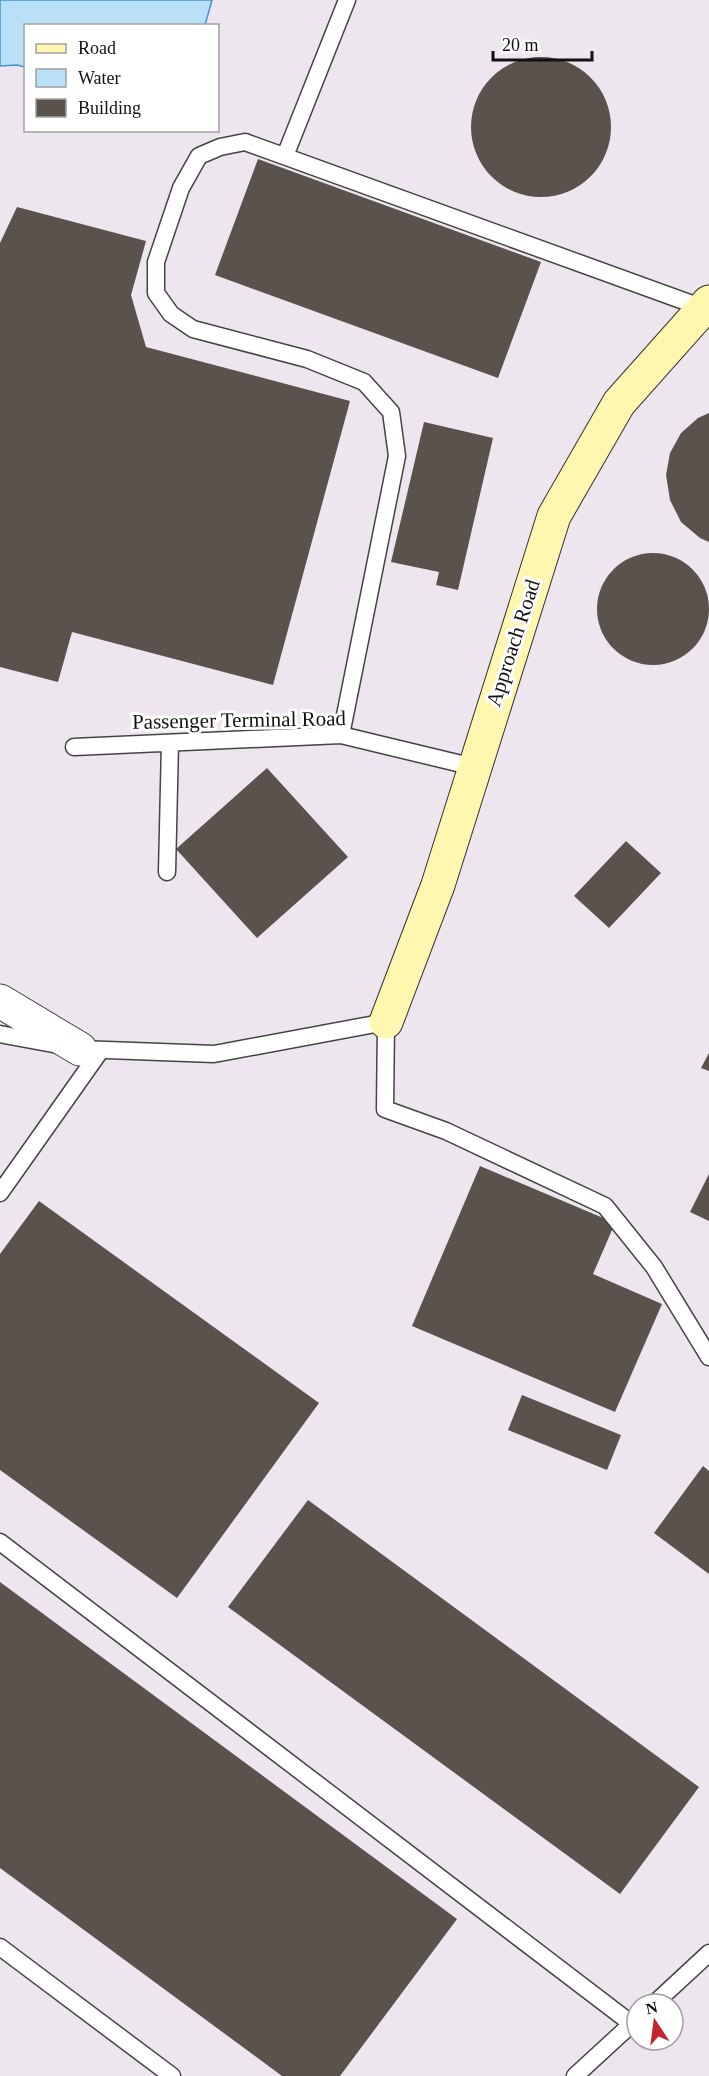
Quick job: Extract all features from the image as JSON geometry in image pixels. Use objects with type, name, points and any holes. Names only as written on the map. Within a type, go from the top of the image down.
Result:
[{"type":"main road","name":"Approach Road","points":[[386,1022],[438,885],[554,516],[619,403],[707,307]]},
{"type":"street","points":[[0,1000],[91,1049]]},
{"type":"lane","points":[[285,156],[347,0]]},
{"type":"lane","points":[[341,735],[397,456],[391,412],[364,382],[307,359],[193,329],[171,314],[156,293],[156,262],[181,188],[199,156],[220,147],[245,142],[707,307]]},
{"type":"lane","name":"Passenger Terminal Road","points":[[74,747],[341,735],[474,767]]},
{"type":"lane","points":[[168,872],[170,743]]},
{"type":"lane","points":[[0,1034],[91,1049],[214,1054],[386,1022],[385,1109],[446,1131],[604,1206],[654,1267],[709,1357]]},
{"type":"lane","points":[[0,1193],[91,1049]]},
{"type":"lane","points":[[0,1542],[625,2014]]},
{"type":"lane","points":[[0,1947],[172,2076]]},
{"type":"lane","points":[[667,1992],[709,1953]]},
{"type":"lane","points":[[575,2076],[625,2031]]},
{"type":"shaded area","points":[[212,0],[709,0],[709,2076],[0,2076],[0,66],[24,67],[24,132],[219,132],[219,24],[205,24]]},
{"type":"water","points":[[0,0],[212,0],[205,24],[24,24],[24,67],[0,66]]},
{"type":"building","points":[[541,57],[568,62],[591,77],[606,100],[611,127],[606,154],[591,177],[568,192],[541,197],[514,192],[491,177],[476,154],[471,127],[476,100],[491,77],[514,62]]},
{"type":"building","points":[[258,159],[541,262],[498,378],[215,275]]},
{"type":"building","points":[[17,207],[146,241],[131,295],[146,347],[350,401],[273,685],[72,632],[58,682],[0,667],[0,243]]},
{"type":"building","points":[[709,413],[709,542],[700,538],[681,522],[670,500],[666,475],[670,453],[681,433],[698,418]]},
{"type":"building","points":[[424,422],[493,438],[458,590],[436,585],[439,572],[391,562]]},
{"type":"building","points":[[653,553],[674,557],[693,569],[705,588],[709,609],[705,630],[693,649],[674,661],[653,665],[632,661],[613,649],[601,630],[597,609],[601,588],[613,569],[632,557]]},
{"type":"building","points":[[267,768],[348,857],[257,938],[176,849]]},
{"type":"building","points":[[626,841],[661,873],[609,928],[574,896]]},
{"type":"building","points":[[709,1053],[709,1071],[701,1068]]},
{"type":"building","points":[[480,1166],[615,1223],[593,1274],[662,1304],[615,1412],[412,1326]]},
{"type":"building","points":[[709,1174],[709,1221],[690,1212]]},
{"type":"building","points":[[39,1201],[319,1403],[177,1598],[0,1470],[0,1254]]},
{"type":"building","points":[[522,1395],[621,1435],[607,1470],[508,1430]]},
{"type":"building","points":[[703,1466],[709,1471],[709,1574],[654,1533]]},
{"type":"building","points":[[308,1500],[699,1787],[620,1894],[228,1607]]},
{"type":"building","points":[[0,1582],[457,1919],[340,2076],[282,2076],[0,1868]]}]
